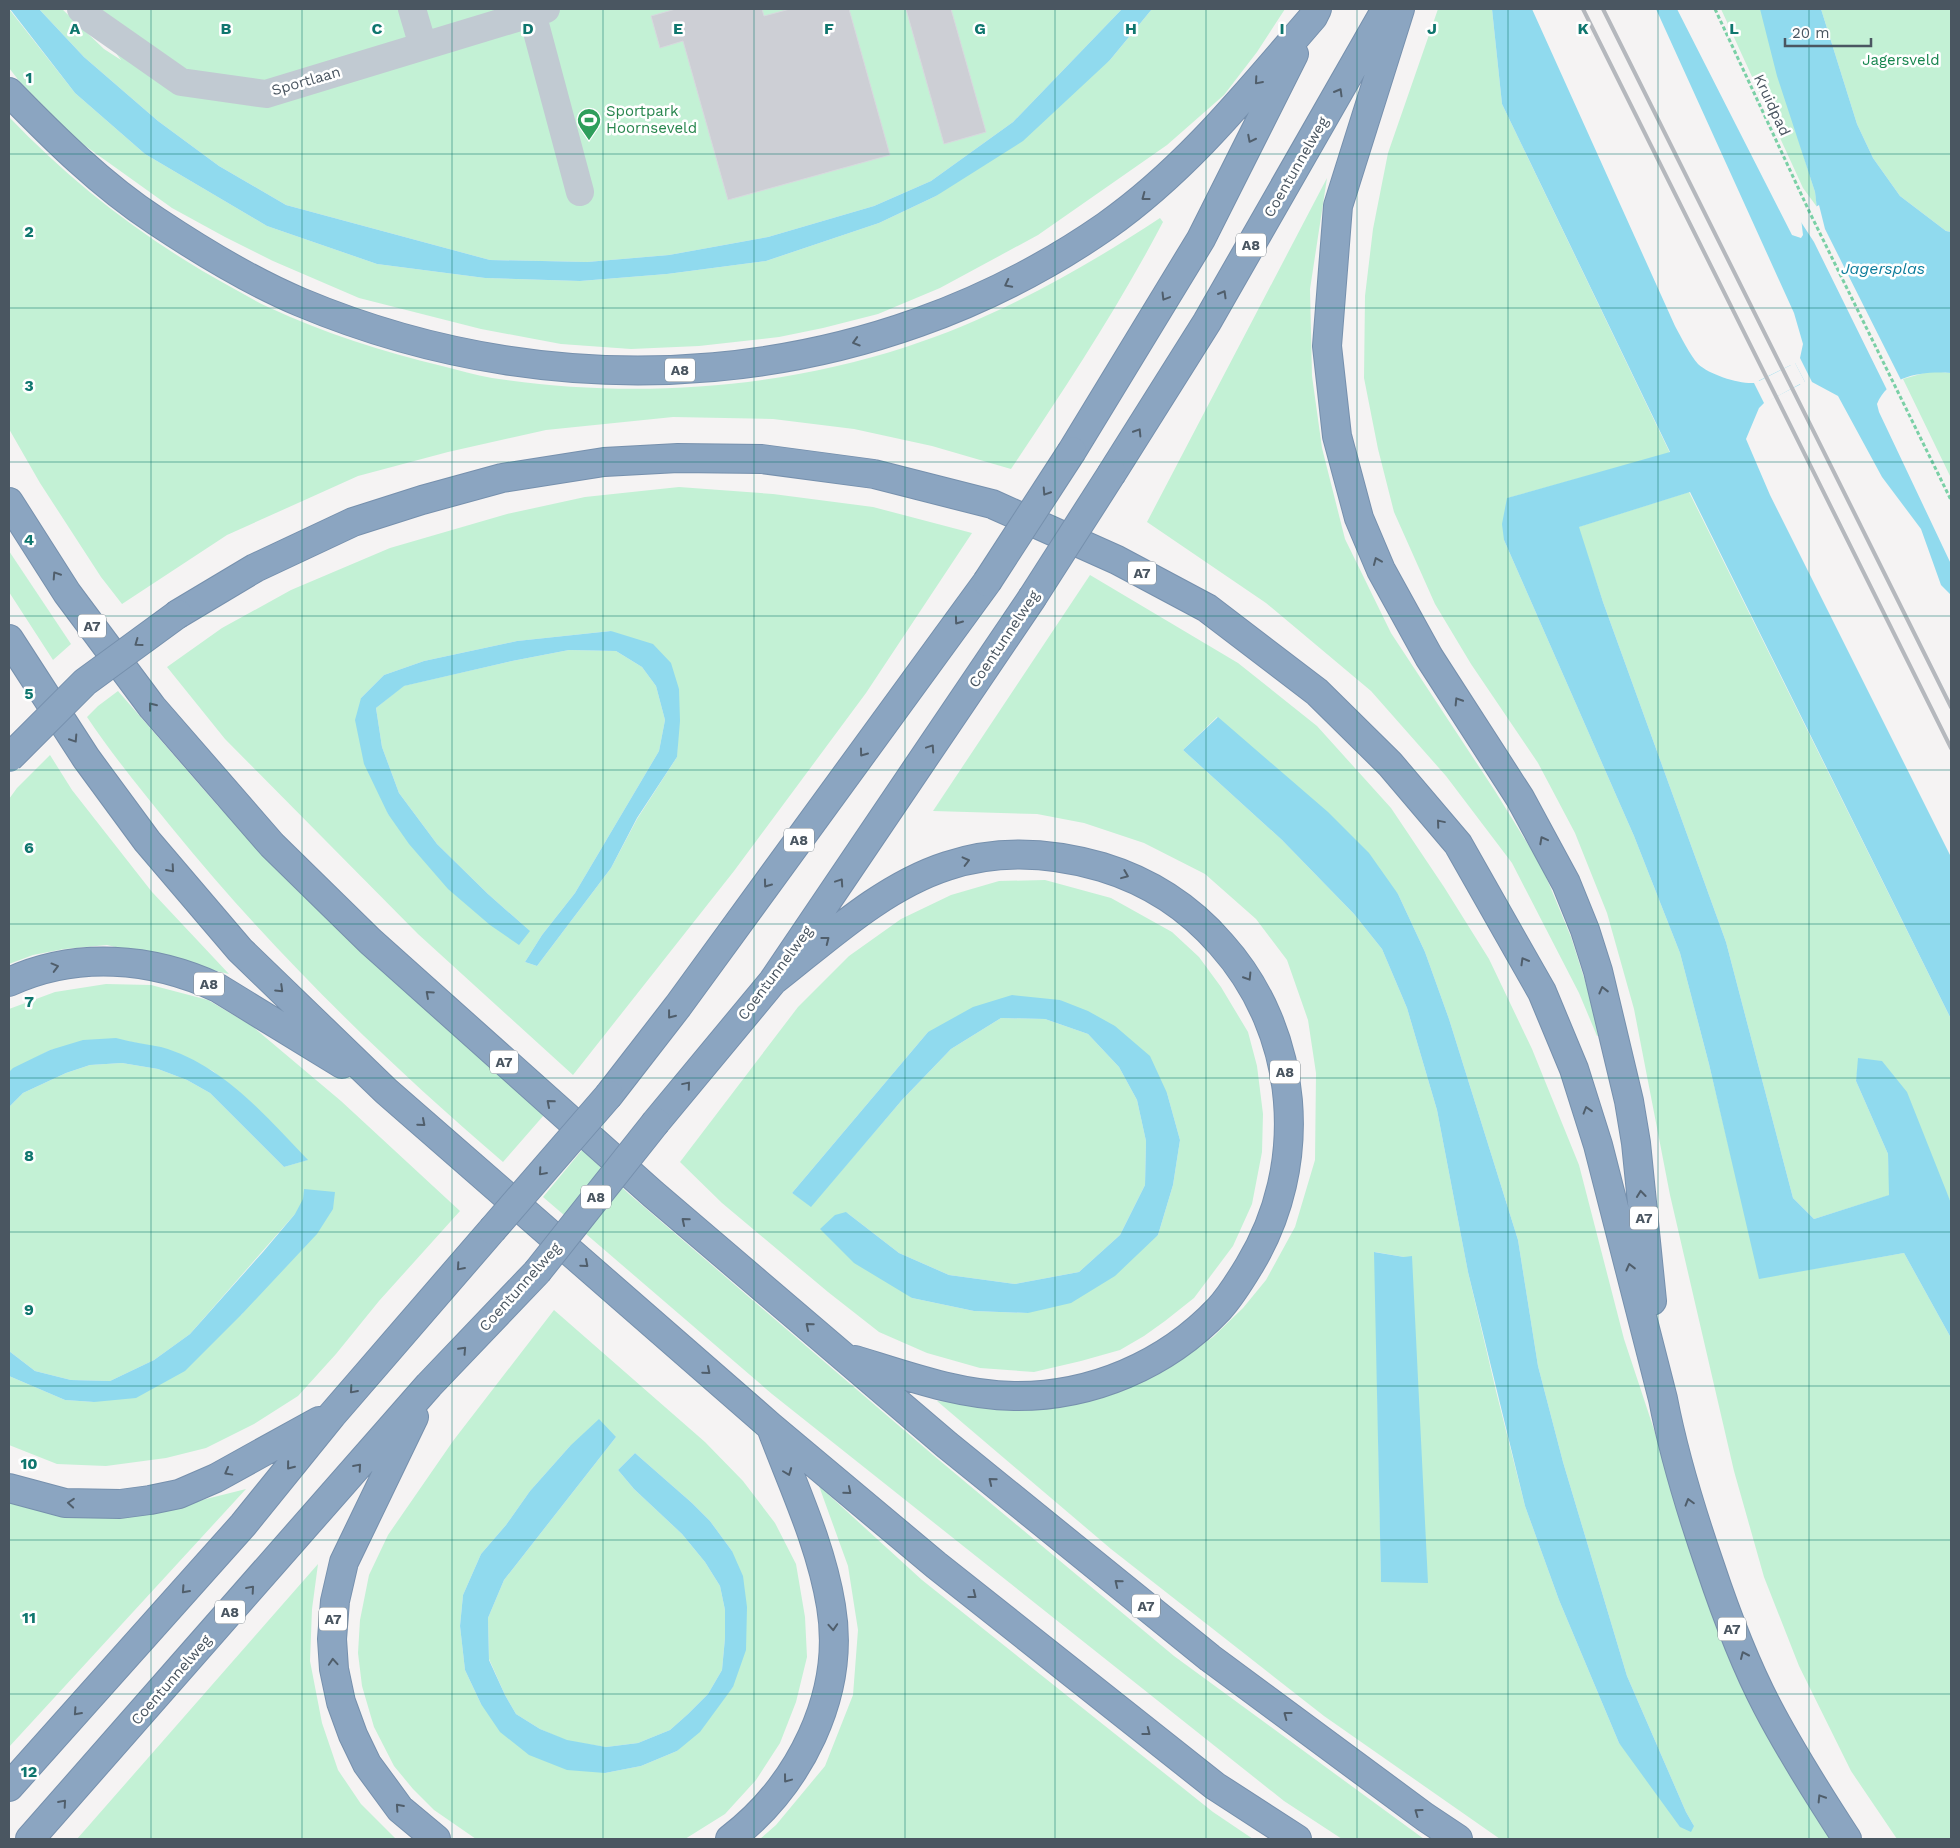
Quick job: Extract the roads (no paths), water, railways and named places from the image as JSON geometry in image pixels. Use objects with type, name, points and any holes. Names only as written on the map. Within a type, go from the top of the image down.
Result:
[{"type":"highway","name":"A8","points":[[9,92],[83,164],[141,211],[239,271],[299,301],[359,324],[436,347],[507,361],[586,370],[688,370],[760,362],[845,346],[925,321],[1007,284],[1053,258],[1106,226],[1154,190],[1216,129],[1315,13]]},
{"type":"highway","name":"A8","points":[[9,1788],[243,1525],[332,1415],[609,1095],[678,1006],[987,582],[1072,451],[1201,239],[1315,13]]},
{"type":"highway","name":"Coentunnelweg","points":[[30,1839],[430,1385],[537,1272],[656,1122],[773,981],[1032,598],[1112,474],[1207,322],[1392,13]]},
{"type":"highway","name":"A7","points":[[1392,13],[1338,206],[1327,346],[1337,436],[1359,518],[1381,570],[1429,657],[1520,798],[1566,883],[1585,930],[1598,971],[1633,1128],[1663,1399]]},
{"type":"highway","name":"A7","points":[[9,758],[85,682],[178,614],[255,568],[353,522],[422,500],[502,478],[604,462],[678,458],[762,459],[874,474],[992,504],[1117,560],[1207,608],[1318,692],[1390,764],[1458,844],[1542,992],[1574,1069],[1598,1145],[1663,1399],[1671,1440],[1693,1515],[1729,1621],[1766,1704],[1792,1752],[1847,1839]]},
{"type":"highway","name":"A7","points":[[9,502],[67,592],[152,707],[272,845],[370,941],[654,1194],[947,1445],[1210,1658],[1425,1817],[1458,1839]]},
{"type":"highway","points":[[9,639],[86,758],[147,841],[240,950],[386,1091],[770,1426],[936,1565],[1215,1786],[1297,1839]]},
{"type":"highway","name":"A8","points":[[773,981],[863,911],[892,892],[944,866],[988,856],[1013,853],[1069,858],[1112,870],[1140,881],[1182,907],[1214,935],[1243,969],[1255,989],[1278,1043],[1286,1074],[1289,1101],[1287,1157],[1279,1198],[1270,1224],[1256,1254],[1221,1307],[1200,1328],[1154,1361],[1126,1374],[1092,1386],[1048,1394],[1017,1396],[964,1391],[846,1358]]},
{"type":"highway","name":"A8","points":[[9,982],[62,965],[88,962],[129,963],[156,966],[175,971],[198,979],[231,996],[386,1091]]},
{"type":"highway","name":"A7","points":[[430,1385],[344,1562],[335,1601],[332,1639],[334,1669],[342,1702],[353,1735],[367,1764],[400,1809],[436,1839]]},
{"type":"highway","name":"A8","points":[[9,1488],[65,1503],[120,1504],[179,1494],[216,1478],[332,1415]]},
{"type":"highway","points":[[730,1839],[744,1829],[776,1794],[802,1756],[817,1726],[826,1698],[832,1669],[834,1642],[832,1608],[825,1575],[816,1543],[770,1426]]},
{"type":"street","name":"Sportlaan","points":[[81,9],[91,19],[181,82],[266,94],[539,11]]},
{"type":"street","points":[[412,9],[423,46]]},
{"type":"street","points":[[539,11],[580,192]]},
{"type":"water","points":[[10,9],[39,9],[84,57],[158,121],[219,166],[286,205],[490,260],[587,262],[669,255],[768,237],[874,206],[931,181],[1013,122],[1122,9],[1152,9],[1110,60],[1023,141],[936,196],[879,223],[766,261],[667,274],[580,281],[485,278],[377,264],[267,226],[145,154],[75,93]]},
{"type":"water","points":[[1492,9],[1532,9],[1675,326],[1698,364],[1710,372],[1725,378],[1754,383],[1795,363],[1805,382],[1764,403],[1759,408],[1746,439],[1770,495],[1951,857],[1951,1019],[1690,492],[1579,527],[1603,602],[1726,942],[1793,1198],[1814,1219],[1889,1195],[1888,1154],[1856,1081],[1858,1058],[1882,1061],[1907,1092],[1951,1203],[1951,1338],[1904,1253],[1759,1279],[1709,1064],[1680,953],[1634,836],[1504,540],[1502,524],[1507,498],[1670,452],[1502,104]]},
{"type":"water","name":"Jagersplas","points":[[1656,9],[1677,9],[1792,235],[1801,238],[1803,235],[1801,218],[1817,209],[1815,192],[1777,76],[1760,9],[1821,9],[1857,124],[1873,158],[1900,196],[1946,231],[1951,232],[1951,373],[1918,374],[1898,381],[1882,394],[1877,404],[1879,412],[1951,564],[1951,595],[1941,585],[1921,529],[1882,477],[1838,396],[1812,382],[1800,358],[1803,344],[1794,313]]},
{"type":"water","points":[[611,631],[653,644],[671,663],[679,689],[680,721],[677,757],[637,818],[611,868],[537,966],[525,962],[542,935],[575,893],[659,751],[665,720],[656,686],[642,667],[616,651],[569,650],[404,686],[376,708],[382,747],[399,793],[437,844],[488,894],[530,931],[519,945],[490,925],[448,889],[409,844],[388,814],[364,764],[355,720],[361,698],[384,675],[424,661],[517,641]]},
{"type":"water","points":[[1218,717],[1328,812],[1369,853],[1398,894],[1425,952],[1449,1019],[1518,1240],[1538,1366],[1563,1462],[1627,1676],[1686,1812],[1694,1826],[1691,1832],[1680,1827],[1619,1743],[1559,1600],[1525,1506],[1468,1272],[1437,1110],[1407,1008],[1382,949],[1354,914],[1282,840],[1183,750]]},
{"type":"water","points":[[1012,995],[1060,1000],[1088,1011],[1115,1026],[1150,1056],[1167,1093],[1180,1140],[1173,1185],[1158,1235],[1115,1276],[1071,1303],[1028,1313],[974,1311],[912,1298],[854,1263],[820,1229],[835,1215],[846,1212],[899,1253],[949,1275],[1015,1284],[1079,1272],[1120,1235],[1145,1185],[1146,1141],[1137,1100],[1119,1067],[1088,1034],[1045,1019],[1001,1018],[951,1049],[902,1100],[811,1207],[792,1193],[928,1032],[973,1007]]},
{"type":"water","points":[[116,1038],[161,1047],[183,1055],[204,1066],[242,1093],[308,1160],[284,1167],[210,1093],[187,1080],[158,1069],[122,1063],[90,1065],[66,1073],[23,1093],[9,1107],[9,1072],[13,1068],[50,1050],[83,1040]]},
{"type":"water","points":[[304,1189],[335,1192],[333,1209],[317,1234],[185,1371],[136,1398],[94,1402],[65,1400],[9,1376],[9,1351],[35,1371],[71,1380],[110,1381],[154,1360],[190,1334],[263,1252],[295,1214],[303,1199]]},
{"type":"water","points":[[1374,1252],[1404,1257],[1412,1256],[1428,1583],[1381,1582]]},
{"type":"water","points":[[599,1419],[616,1437],[504,1580],[488,1618],[489,1660],[516,1714],[540,1729],[567,1740],[606,1747],[638,1743],[670,1730],[708,1694],[722,1670],[725,1610],[720,1586],[705,1562],[682,1534],[634,1489],[618,1470],[635,1453],[710,1521],[732,1551],[743,1576],[747,1607],[746,1650],[733,1687],[700,1732],[677,1751],[641,1766],[605,1773],[567,1770],[529,1755],[500,1732],[481,1704],[465,1670],[460,1626],[463,1595],[481,1554],[506,1525],[530,1491],[570,1446]]},
{"type":"railway","points":[[1583,9],[1951,748]]},
{"type":"railway","points":[[1603,9],[1951,707]]},
{"type":"place","name":"Sportpark Hoornseveld","points":[[589,141]]},
{"type":"park label","name":"Jagersveld","points":[[1901,60]]}]
